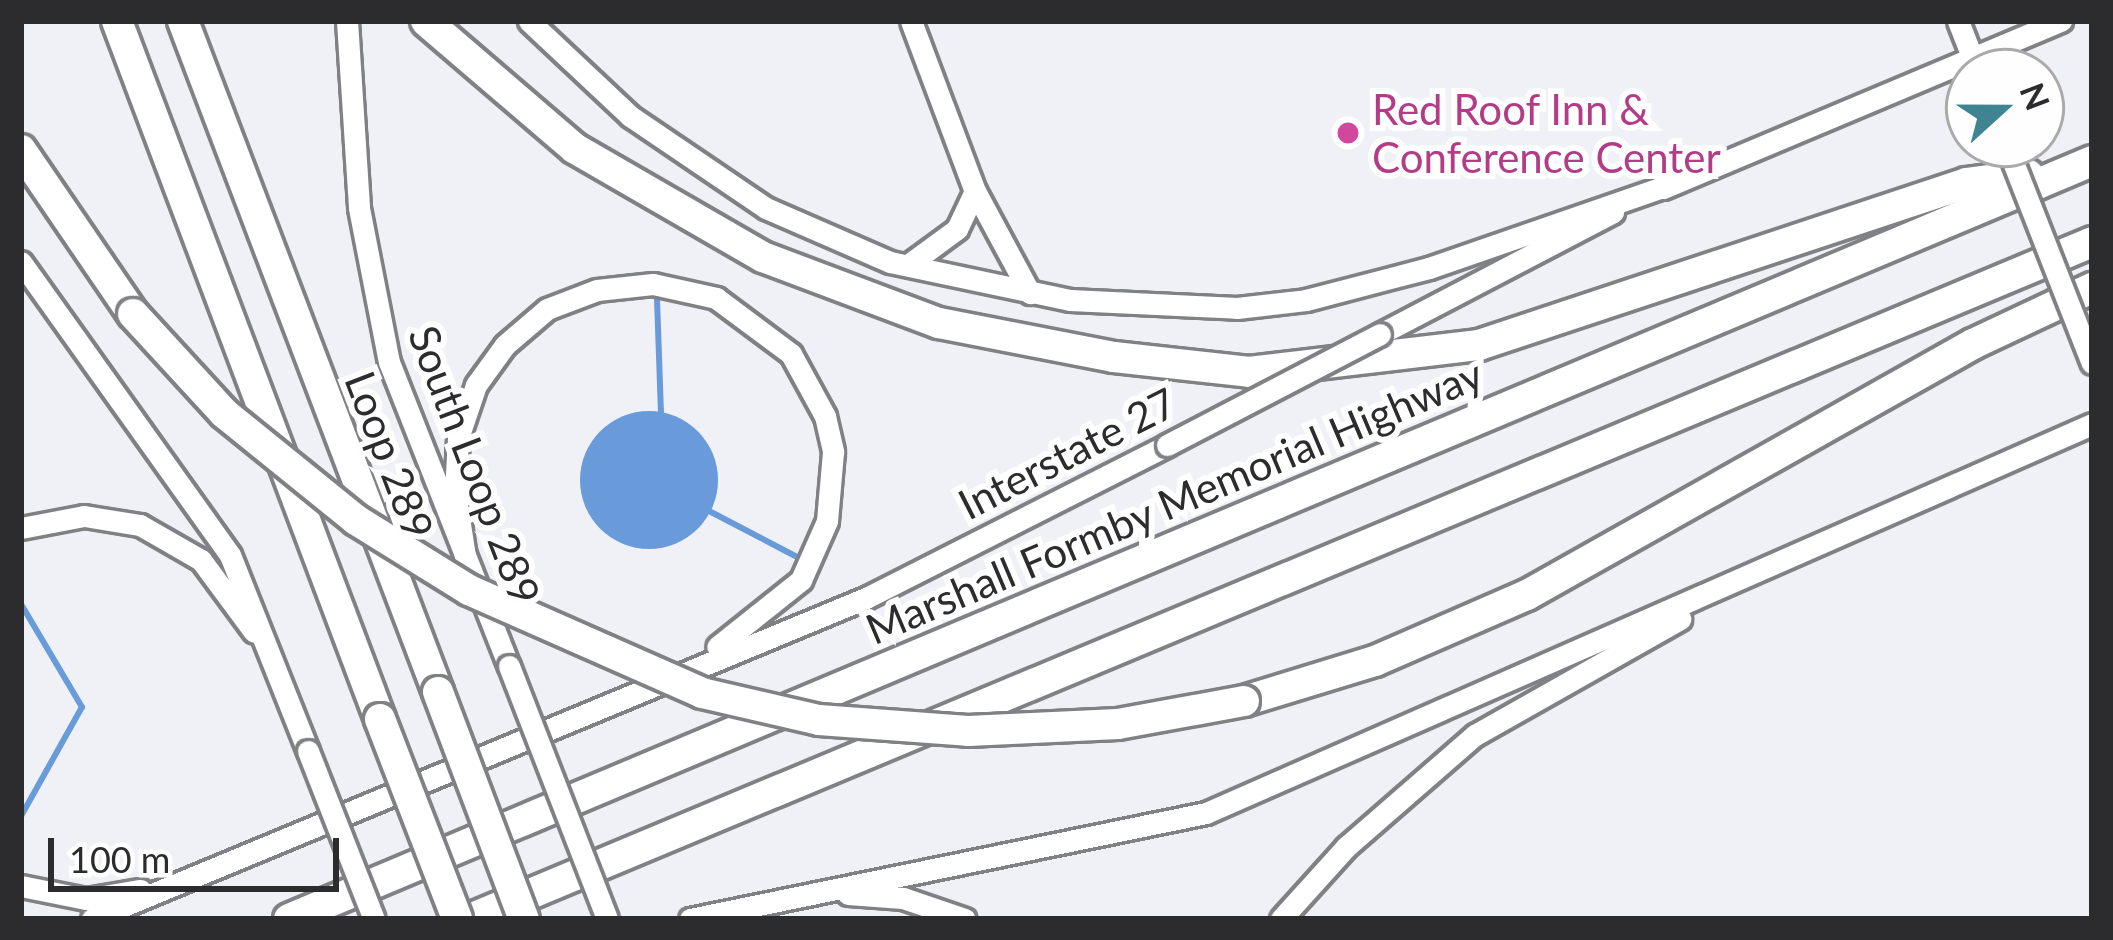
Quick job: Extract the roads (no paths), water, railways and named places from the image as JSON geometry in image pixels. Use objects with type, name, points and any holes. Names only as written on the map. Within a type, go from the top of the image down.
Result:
[{"type":"highway","points":[[117,21],[457,919]]},
{"type":"highway","name":"Loop 289","points":[[183,21],[524,919]]},
{"type":"highway","points":[[427,21],[452,48],[574,148],[763,257],[836,287],[1032,344],[1249,372],[1479,345],[1967,183],[2081,165]]},
{"type":"highway","points":[[21,150],[133,314],[224,413],[356,520],[469,590],[702,693],[819,720],[968,730],[1099,726],[1244,701],[1375,661],[1527,595],[1973,344],[2092,288]]},
{"type":"highway","name":"Marshall Formby Memorial Highway","points":[[290,919],[2081,165]]},
{"type":"highway","points":[[470,919],[2092,242]]},
{"type":"main road","name":"South Loop 289","points":[[347,21],[359,208],[379,318],[464,556],[607,919]]},
{"type":"main road","points":[[529,21],[586,80],[717,180],[801,225],[908,265],[1030,293],[1158,307],[1306,300],[1430,268],[1675,183]]},
{"type":"main road","points":[[910,21],[975,190],[1030,293]]},
{"type":"main road","name":"Interstate 27","points":[[2008,48],[2061,21]]},
{"type":"main road","name":"Interstate 27","points":[[92,919],[866,598],[1675,183],[1945,77]]},
{"type":"main road","points":[[2015,168],[2092,363]]},
{"type":"main road","points":[[908,265],[957,229],[975,190]]},
{"type":"main road","points":[[21,262],[230,555],[284,677],[374,919]]},
{"type":"main road","points":[[464,556],[454,466],[465,410],[490,362],[527,323],[598,290],[652,284],[716,298],[768,332],[790,354],[825,416],[832,490],[818,548],[776,607],[634,693]]},
{"type":"main road","points":[[698,916],[1206,813],[2092,424]]},
{"type":"main road","points":[[1281,919],[1410,790],[1534,695],[1922,497]]},
{"type":"main road","points":[[21,529],[62,518],[116,519],[178,544],[226,590],[284,677]]},
{"type":"main road","points":[[21,886],[86,899],[176,883]]},
{"type":"main road","points":[[698,916],[859,893],[903,898],[965,919]]},
{"type":"water","points":[[649,411],[676,416],[698,431],[713,453],[718,480],[713,507],[698,529],[676,544],[649,549],[622,544],[600,529],[585,507],[580,480],[585,453],[600,431],[622,416]]},
{"type":"waterway","points":[[657,299],[661,412]]},
{"type":"waterway","points":[[711,512],[795,556]]},
{"type":"waterway","points":[[21,604],[82,707],[21,816]]},
{"type":"place","name":"Red Roof Inn & Conference Center","points":[[1348,133]]}]
